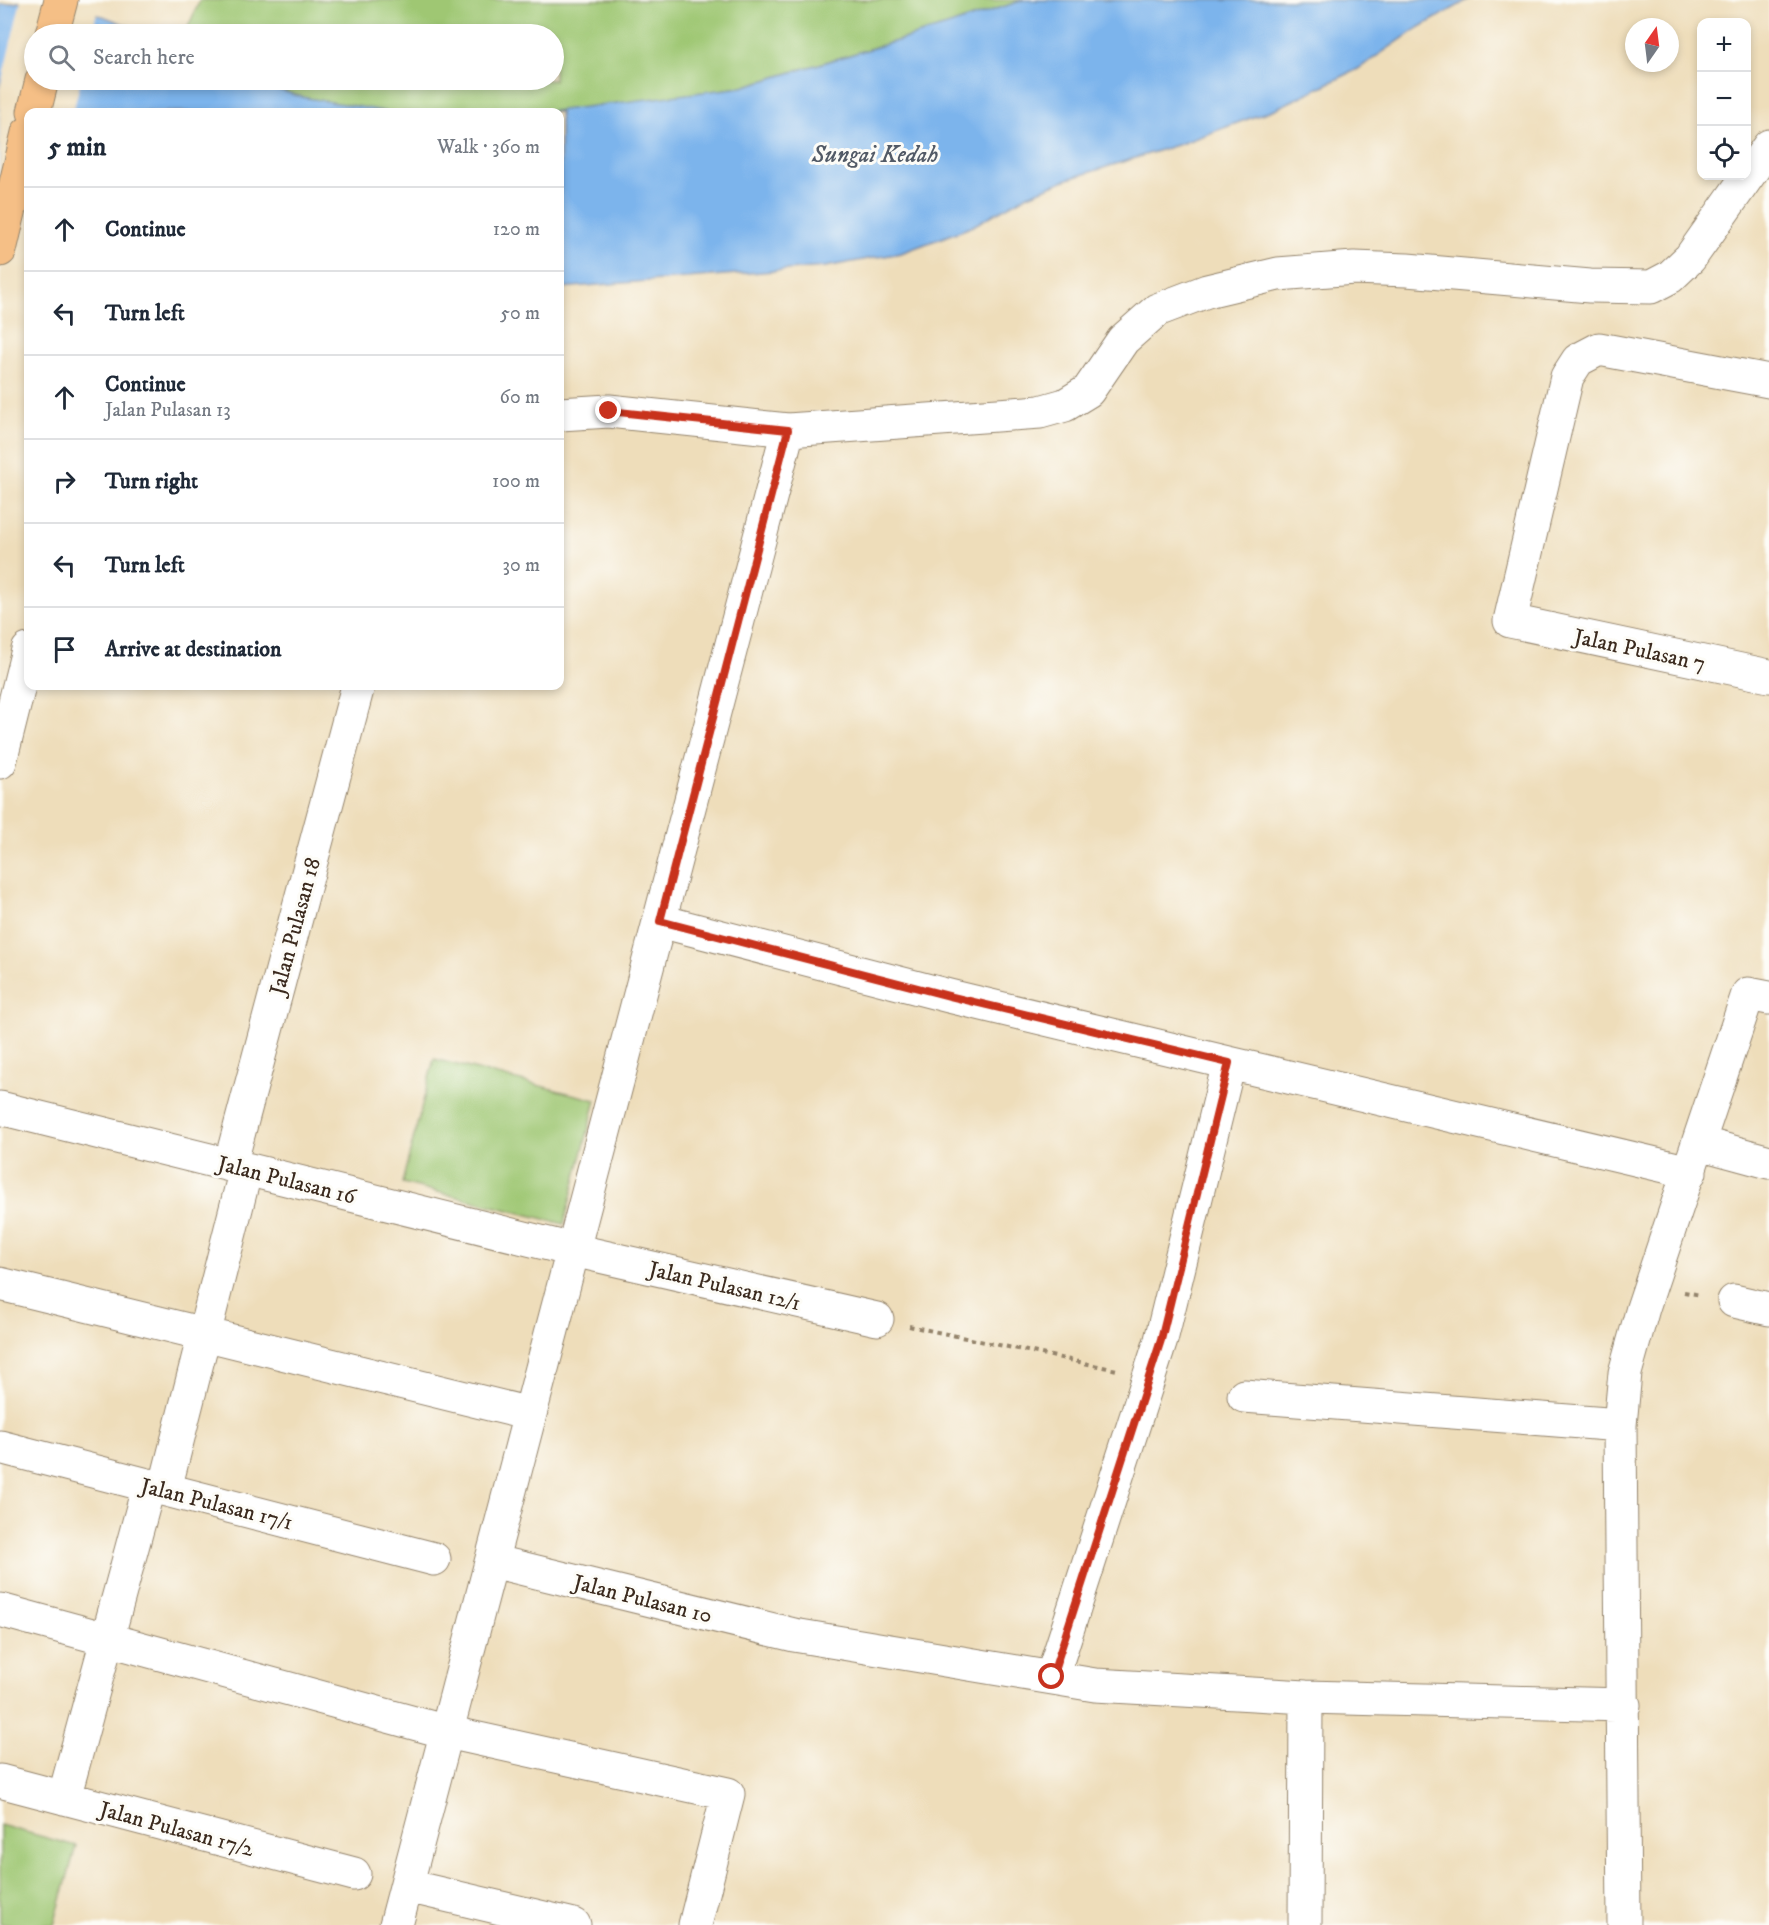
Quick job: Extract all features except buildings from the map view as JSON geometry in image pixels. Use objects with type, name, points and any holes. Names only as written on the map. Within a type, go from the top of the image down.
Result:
[{"type":"main road","points":[[55,24],[61,0]]},
{"type":"main road","points":[[34,108],[39,90]]},
{"type":"main road","points":[[0,250],[24,150]]},
{"type":"street","points":[[564,414],[609,411],[788,430],[1040,412],[1065,405],[1088,391],[1123,340],[1157,310],[1207,291],[1278,274],[1311,269],[1396,269],[1590,286],[1651,287],[1670,277],[1690,258],[1769,146]]},
{"type":"street","name":"Jalan Pulasan 7","points":[[1769,381],[1599,349],[1578,360],[1567,377],[1510,621],[1769,676]]},
{"type":"street","points":[[396,1925],[788,430]]},
{"type":"street","points":[[0,762],[24,666]]},
{"type":"street","name":"Jalan Pulasan 18","points":[[64,1798],[108,1638],[204,1334],[238,1167],[357,690]]},
{"type":"street","points":[[660,921],[949,996],[1229,1063],[1694,1157],[1769,1162]]},
{"type":"street","points":[[1624,1925],[1620,1425],[1625,1373],[1643,1308],[1748,994],[1769,998]]},
{"type":"street","points":[[1052,1677],[1161,1340],[1229,1063]]},
{"type":"street","name":"Jalan Pulasan 16","points":[[0,1108],[573,1251]]},
{"type":"street","name":"Jalan Pulasan 12/1","points":[[573,1251],[877,1320]]},
{"type":"street","points":[[0,1284],[530,1414]]},
{"type":"street","points":[[1734,1301],[1769,1309]]},
{"type":"street","points":[[1244,1396],[1620,1425]]},
{"type":"street","name":"Jalan Pulasan 17/1","points":[[0,1447],[434,1559]]},
{"type":"street","name":"Jalan Pulasan 10","points":[[492,1561],[794,1635],[1095,1685],[1306,1697],[1624,1705]]},
{"type":"street","points":[[0,1610],[447,1732],[728,1794],[695,1925]]},
{"type":"street","points":[[1305,1925],[1306,1697]]},
{"type":"street","name":"Jalan Pulasan 17/2","points":[[0,1781],[354,1874]]},
{"type":"street","points":[[407,1886],[574,1925]]},
{"type":"path","points":[[877,1320],[1150,1376]]},
{"type":"green space","points":[[200,0],[1023,0],[947,26],[742,87],[564,111],[564,108],[361,108],[302,97],[279,90],[564,90],[564,24],[189,24]]},
{"type":"green space","points":[[434,1059],[596,1100],[564,1224],[402,1183]]},
{"type":"green space","points":[[0,1825],[76,1846],[54,1925],[0,1925]]},
{"type":"water","name":"Sungai Kedah","points":[[1023,0],[1468,0],[1415,30],[1358,69],[1275,109],[1180,144],[1068,179],[1028,195],[971,227],[901,253],[825,267],[564,288],[564,110],[742,87],[947,26]]},
{"type":"water","points":[[19,2],[103,16],[123,24],[24,24],[24,90],[279,90],[302,97],[366,108],[24,108],[24,128],[0,223],[0,5]]},
{"type":"pier","points":[[21,0],[97,12],[94,24],[24,24],[24,90],[78,90],[74,108],[24,108],[24,229],[0,226],[0,88]]},
{"type":"route","points":[[609,411],[690,422],[788,430],[660,921],[949,996],[1229,1063],[1161,1340],[1052,1677]]}]
